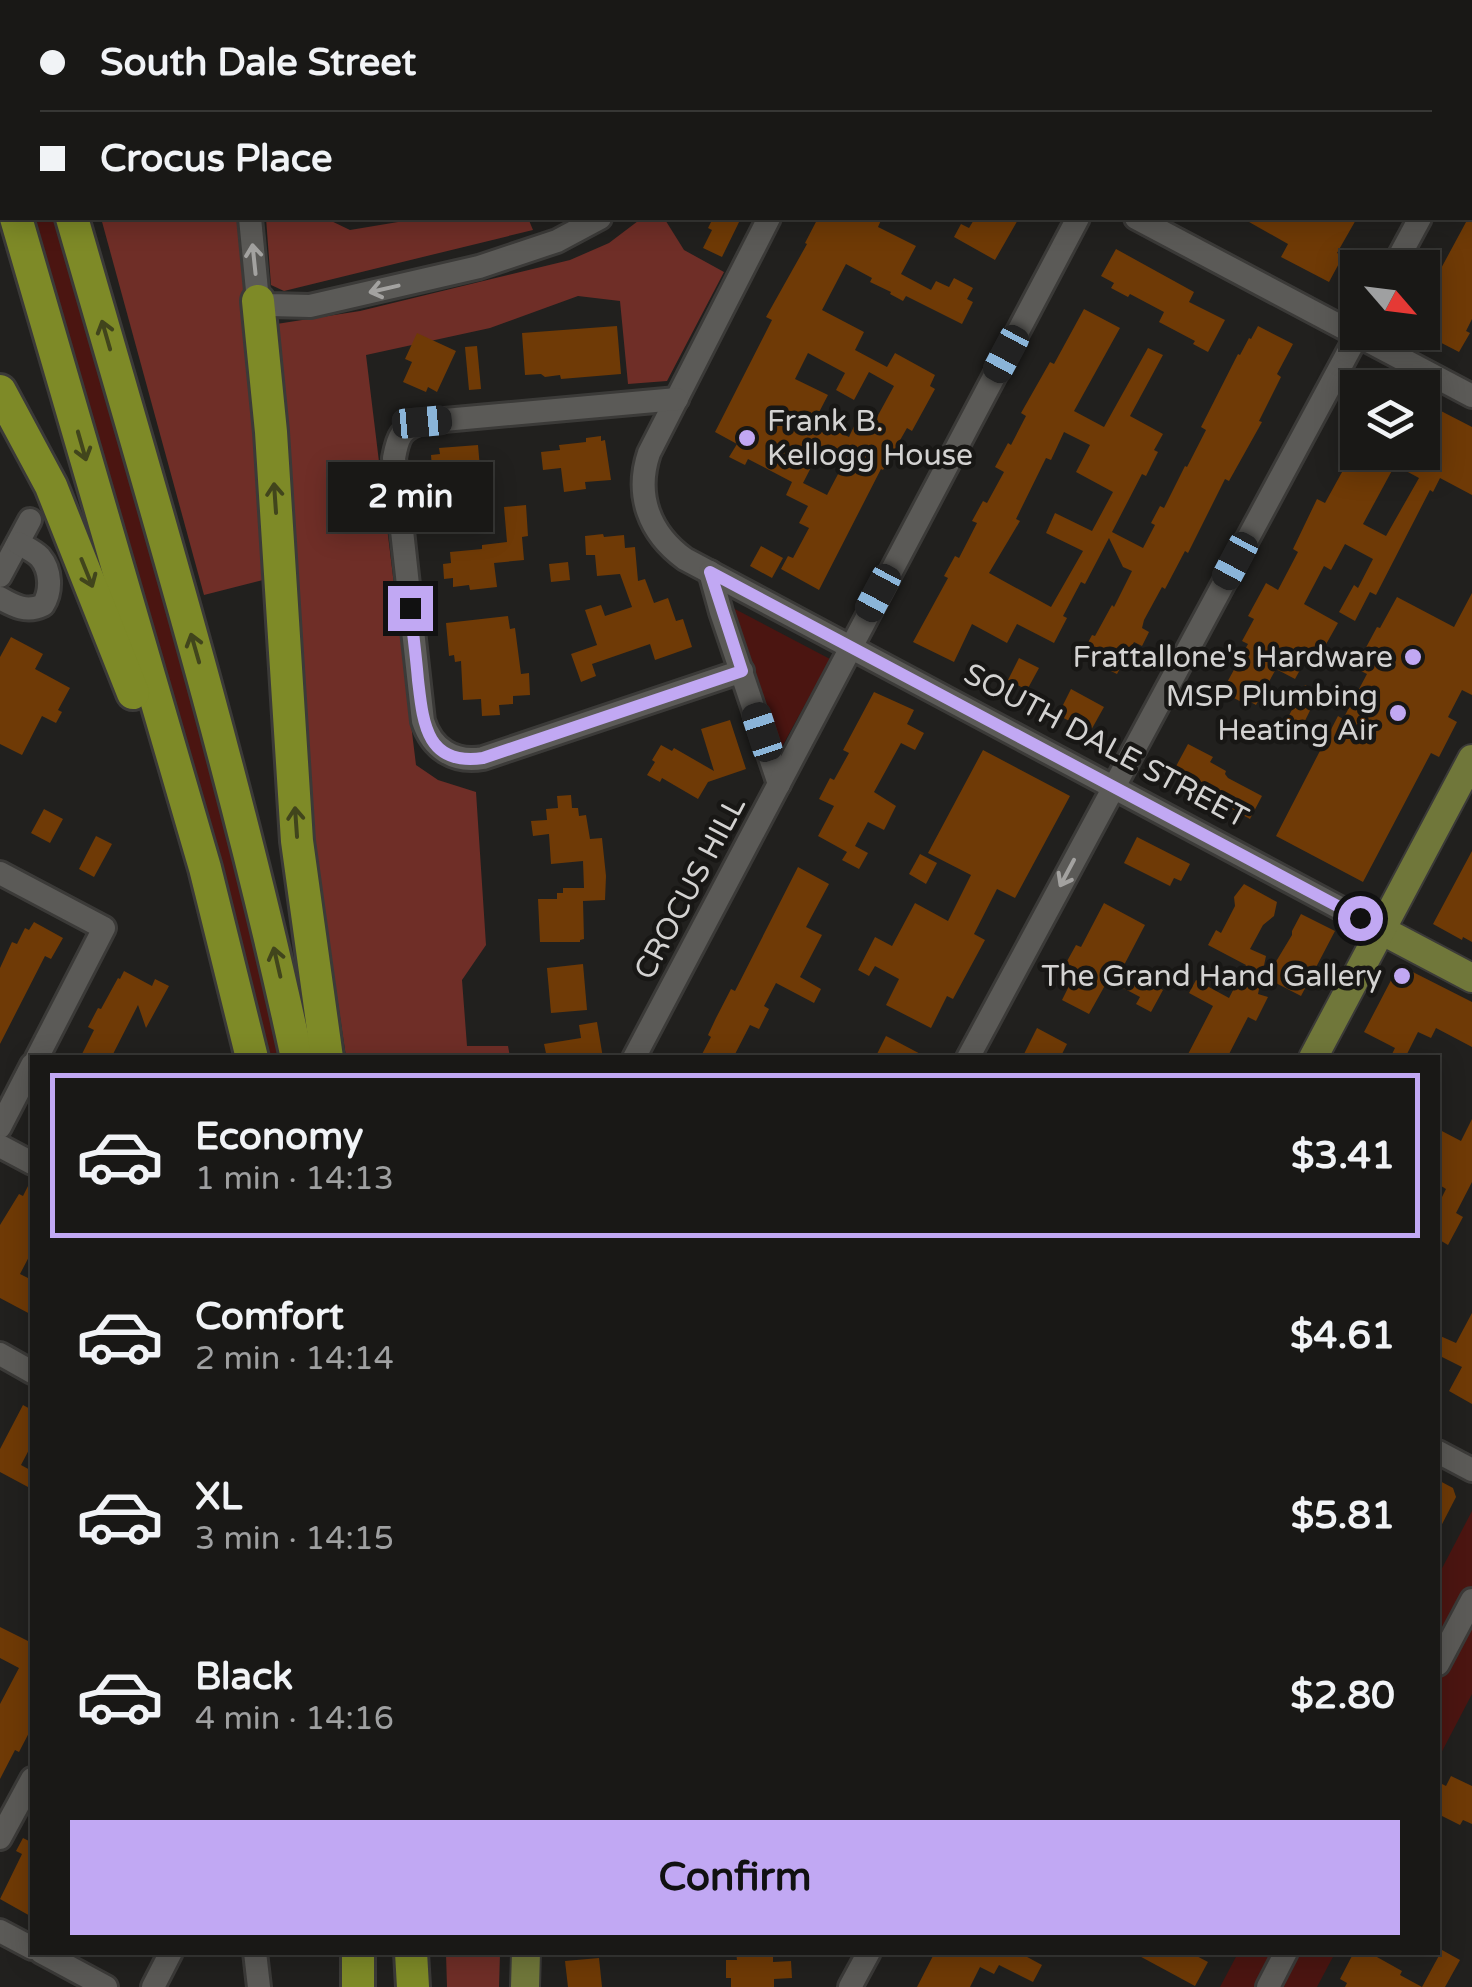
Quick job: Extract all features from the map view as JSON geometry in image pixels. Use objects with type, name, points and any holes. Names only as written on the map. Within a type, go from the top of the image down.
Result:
[{"type":"highway","points":[[17,220],[205,868],[251,1055]]},
{"type":"highway","points":[[73,220],[210,700],[297,1055]]},
{"type":"highway","points":[[258,301],[271,432],[297,842],[326,1055]]},
{"type":"highway","points":[[0,391],[57,500],[126,669],[162,776],[205,868]]},
{"type":"highway","points":[[358,1955],[358,1987]]},
{"type":"highway","points":[[411,1955],[412,1987]]},
{"type":"main road","points":[[1316,1055],[1472,760]]},
{"type":"main road","name":"SOUTH DALE STREET","points":[[1381,930],[1472,978]]},
{"type":"main road","points":[[525,1987],[526,1955]]},
{"type":"street","points":[[250,220],[258,301],[310,306],[479,267],[557,242],[596,220]]},
{"type":"street","name":"SOUTH DALE STREET","points":[[769,220],[646,464],[645,502],[659,536],[672,549],[710,572],[1381,930]]},
{"type":"street","points":[[779,784],[1077,220]]},
{"type":"street","points":[[1140,220],[1340,324]]},
{"type":"street","points":[[1403,250],[1419,220]]},
{"type":"street","points":[[970,1055],[1349,350]]},
{"type":"street","points":[[1389,350],[1472,396]]},
{"type":"street","points":[[677,399],[422,422],[407,427],[397,441],[394,458],[423,721],[427,733],[443,751],[466,760],[483,758],[742,671]]},
{"type":"street","points":[[0,576],[30,520]]},
{"type":"street","points":[[0,598],[26,609],[43,605],[49,596],[43,560],[18,543]]},
{"type":"street","name":"CROCUS HILL","points":[[636,1055],[779,784],[710,572]]},
{"type":"street","points":[[0,873],[104,928],[38,1055]]},
{"type":"street","points":[[0,1127],[30,1069]]},
{"type":"street","points":[[0,1146],[30,1162]]},
{"type":"street","points":[[3,1363],[30,1371]]},
{"type":"street","points":[[1440,1453],[1472,1470]]},
{"type":"street","points":[[1440,1660],[1472,1600]]},
{"type":"street","points":[[0,1838],[30,1783]]},
{"type":"street","points":[[0,1930],[30,1947]]},
{"type":"street","points":[[47,1955],[106,1987]]},
{"type":"street","points":[[153,1987],[169,1955]]},
{"type":"street","points":[[255,1955],[258,1987]]},
{"type":"street","points":[[850,1987],[867,1955]]},
{"type":"street","points":[[1268,1987],[1284,1955]]},
{"type":"shaded area","points":[[36,220],[58,220],[214,767],[282,1055],[268,1055],[219,861]]},
{"type":"shaded area","points":[[102,220],[240,220],[271,578],[204,595]]},
{"type":"shaded area","points":[[266,220],[329,220],[350,230],[410,220],[529,220],[533,230],[284,291],[271,285]]},
{"type":"shaded area","points":[[639,220],[665,220],[684,250],[724,272],[667,381],[628,384],[620,301],[578,296],[490,328],[366,355],[416,765],[438,780],[476,792],[486,945],[462,980],[467,1046],[508,1046],[510,1055],[346,1055],[309,807],[270,325],[360,311],[570,260],[609,243]]},
{"type":"shaded area","points":[[733,608],[830,659],[778,754]]},
{"type":"shaded area","points":[[1472,1511],[1472,1694],[1440,1755],[1440,1572]]},
{"type":"shaded area","points":[[446,1955],[500,1955],[499,1987],[447,1987]]},
{"type":"shaded area","points":[[1237,1955],[1334,1955],[1317,1987],[1220,1987]]},
{"type":"building","points":[[712,220],[740,220],[722,257],[703,248],[712,230],[708,228]]},
{"type":"building","points":[[817,220],[881,220],[878,227],[916,246],[901,274],[931,290],[936,281],[949,287],[954,278],[973,288],[967,299],[973,302],[962,324],[906,296],[903,301],[846,264],[822,310],[864,332],[855,350],[887,367],[895,353],[935,375],[930,386],[935,389],[912,431],[907,428],[881,469],[819,590],[781,569],[788,556],[793,558],[809,528],[799,523],[808,506],[786,495],[792,482],[748,459],[745,465],[729,457],[737,444],[715,432],[772,320],[766,317]],"holes":[[[808,353],[845,373],[836,390],[854,400],[869,372],[894,386],[870,430],[856,422],[849,437],[815,420],[828,395],[795,379]],[[822,446],[847,457],[827,495],[803,483]]]},
{"type":"building","points":[[974,220],[1018,220],[995,260],[954,237],[961,224],[969,228]]},
{"type":"building","points":[[1246,220],[1356,220],[1337,253],[1340,262],[1329,282],[1281,257],[1288,244]]},
{"type":"building","points":[[1467,220],[1472,220],[1472,319],[1466,331],[1470,333],[1459,352],[1440,342],[1440,270]]},
{"type":"building","points":[[1116,249],[1194,292],[1189,302],[1225,320],[1208,352],[1159,322],[1164,312],[1111,288],[1114,283],[1101,276]]},
{"type":"building","points":[[1084,309],[1120,328],[1074,411],[1104,427],[1148,348],[1163,355],[1130,416],[1163,434],[1154,450],[1158,452],[1112,532],[1143,548],[1155,525],[1151,523],[1187,467],[1206,430],[1201,427],[1249,338],[1258,326],[1293,344],[1277,374],[1281,377],[1259,421],[1262,422],[1229,481],[1225,479],[1188,553],[1185,551],[1144,620],[1142,628],[1149,632],[1142,646],[1134,642],[1117,674],[1081,656],[1114,607],[1132,571],[1123,567],[1109,538],[1063,616],[1067,618],[1054,643],[1017,624],[1007,643],[972,624],[954,662],[913,642],[948,578],[944,576],[955,556],[959,558],[977,523],[972,521],[1004,472],[995,467],[1026,416],[1021,413],[1050,362],[1054,364]],"holes":[[[1064,432],[1090,445],[1076,472],[1113,492],[1092,531],[1055,513],[1046,533],[1083,551],[1051,607],[989,573],[1020,521],[1016,519],[1046,458],[1051,460]]]},
{"type":"building","points":[[617,326],[621,374],[561,379],[560,375],[525,375],[522,333]]},
{"type":"building","points":[[417,333],[456,351],[437,392],[428,387],[426,392],[403,382],[412,362],[405,359]]},
{"type":"building","points":[[477,346],[481,389],[469,390],[465,347]]},
{"type":"building","points":[[1441,411],[1472,427],[1472,495],[1440,478],[1433,492],[1430,490],[1376,595],[1370,592],[1355,621],[1339,612],[1354,585],[1358,588],[1373,559],[1345,544],[1331,570],[1324,566],[1304,604],[1338,623],[1320,655],[1311,650],[1295,679],[1276,669],[1256,705],[1247,700],[1245,704],[1224,688],[1248,644],[1242,641],[1254,619],[1248,616],[1266,583],[1278,590],[1298,552],[1293,549],[1317,499],[1325,503],[1343,470],[1392,470],[1363,524],[1386,536],[1419,478],[1404,470],[1440,470]]},
{"type":"building","points":[[601,436],[601,441],[605,440],[611,480],[585,482],[586,489],[564,492],[561,468],[543,470],[541,452]]},
{"type":"building","points":[[478,445],[481,480],[488,479],[492,518],[445,523],[439,468],[432,469],[431,455],[440,454],[439,448]]},
{"type":"building","points":[[526,505],[528,536],[522,537],[524,560],[494,563],[497,587],[470,590],[469,585],[453,587],[453,578],[444,579],[443,564],[451,563],[450,552],[507,542],[504,507]]},
{"type":"building","points":[[624,535],[625,548],[635,547],[638,581],[645,579],[654,603],[668,598],[676,621],[683,619],[692,647],[655,660],[650,644],[592,664],[596,676],[581,682],[571,654],[597,645],[585,610],[601,605],[605,616],[632,607],[620,574],[597,576],[595,555],[586,555],[585,536]]},
{"type":"building","points":[[761,546],[783,558],[772,578],[750,566]]},
{"type":"building","points":[[568,562],[570,580],[551,582],[549,564]]},
{"type":"building","points":[[1472,593],[1472,695],[1462,690],[1448,717],[1457,722],[1439,757],[1431,753],[1363,882],[1276,836],[1338,716],[1343,719],[1367,674],[1355,668],[1397,597],[1454,627]]},
{"type":"building","points":[[508,616],[510,629],[515,628],[521,674],[529,673],[530,695],[513,696],[513,704],[499,705],[500,715],[482,716],[481,699],[463,700],[461,661],[455,662],[454,655],[449,656],[446,623]]},
{"type":"building","points":[[11,637],[43,654],[35,669],[70,688],[56,723],[42,716],[22,755],[0,744],[0,657]]},
{"type":"building","points":[[1019,658],[1039,668],[1027,690],[1008,680]]},
{"type":"building","points":[[1305,685],[1319,692],[1300,731],[1285,723]]},
{"type":"building","points":[[1071,689],[1104,707],[1090,732],[1058,715]]},
{"type":"building","points":[[874,692],[914,710],[907,724],[924,733],[915,750],[901,743],[874,792],[896,806],[884,830],[868,822],[855,846],[868,853],[859,869],[842,860],[847,852],[818,836],[834,806],[819,799],[849,753],[843,750]]},
{"type":"building","points":[[730,720],[746,769],[708,782],[698,799],[662,778],[660,782],[647,775],[661,745],[672,751],[674,748],[714,771],[701,729]]},
{"type":"building","points":[[1188,744],[1213,757],[1210,762],[1226,771],[1228,778],[1262,796],[1250,819],[1232,809],[1235,803],[1174,770]]},
{"type":"building","points":[[983,750],[1070,796],[1015,898],[997,889],[974,934],[985,940],[953,999],[947,996],[931,1028],[886,1005],[899,979],[875,966],[869,976],[858,970],[875,937],[892,946],[915,903],[948,921],[971,875],[928,853]]},
{"type":"building","points":[[571,795],[572,808],[578,808],[579,816],[586,815],[590,839],[602,838],[605,900],[583,901],[584,939],[580,942],[540,942],[538,899],[557,899],[563,888],[584,888],[583,861],[551,864],[549,834],[533,836],[531,821],[547,820],[546,809],[558,808],[557,796]]},
{"type":"building","points":[[44,809],[63,819],[50,843],[31,833]]},
{"type":"building","points":[[96,836],[112,844],[94,877],[79,869]]},
{"type":"building","points":[[1137,837],[1190,864],[1181,881],[1174,878],[1170,886],[1124,863]]},
{"type":"building","points":[[1472,851],[1472,942],[1433,924]]},
{"type":"building","points":[[920,854],[937,863],[926,884],[909,874]]},
{"type":"building","points":[[798,867],[829,884],[806,927],[822,935],[800,977],[821,989],[814,1003],[776,983],[764,1006],[769,1009],[759,1029],[750,1025],[735,1055],[702,1055],[731,989],[735,991]]},
{"type":"building","points":[[1244,884],[1277,902],[1274,916],[1263,925],[1250,949],[1266,956],[1258,994],[1268,997],[1256,1021],[1248,1017],[1229,1055],[1188,1055],[1213,1006],[1189,993],[1196,980],[1229,998],[1246,965],[1208,945],[1216,930],[1221,933],[1235,906],[1234,897]]},
{"type":"building","points":[[1104,903],[1145,925],[1122,969],[1163,990],[1151,1012],[1136,1004],[1140,997],[1108,980],[1089,1014],[1062,1000],[1072,980],[1066,977],[1072,966],[1066,963],[1076,945],[1081,947]]},
{"type":"building","points":[[1301,914],[1335,931],[1301,996],[1266,978]]},
{"type":"building","points":[[34,922],[63,938],[51,959],[45,956],[0,1044],[0,968],[12,942],[17,944],[25,928],[29,930]]},
{"type":"building","points":[[583,964],[587,1010],[551,1013],[547,968]]},
{"type":"building","points":[[1399,965],[1472,1002],[1472,1047],[1436,1028],[1431,1038],[1418,1032],[1406,1055],[1392,1055],[1395,1048],[1364,1032]]},
{"type":"building","points":[[124,971],[152,986],[155,979],[169,986],[146,1028],[138,1005],[113,1055],[82,1055],[94,1030],[88,1027]]},
{"type":"building","points":[[597,1022],[602,1055],[546,1055],[544,1044],[581,1038],[579,1025]]},
{"type":"building","points":[[1037,1028],[1067,1044],[1062,1055],[1024,1055]]},
{"type":"building","points":[[886,1036],[922,1055],[876,1055]]},
{"type":"building","points":[[1472,1119],[1472,1182],[1456,1213],[1463,1217],[1448,1245],[1440,1240],[1440,1201],[1446,1189],[1440,1185],[1440,1130],[1461,1141]]},
{"type":"building","points":[[30,1182],[30,1255],[20,1274],[30,1279],[30,1314],[0,1298],[0,1225],[19,1194],[23,1196]]},
{"type":"building","points":[[1472,1313],[1472,1404],[1449,1391],[1462,1367],[1440,1356],[1440,1336],[1456,1343]]},
{"type":"building","points":[[23,1405],[30,1409],[30,1448],[21,1465],[30,1470],[28,1487],[0,1472],[0,1449]]},
{"type":"building","points":[[1440,1481],[1453,1488],[1456,1497],[1440,1528]]},
{"type":"building","points":[[0,1627],[30,1642],[30,1731],[0,1779],[0,1704],[19,1668],[0,1658]]},
{"type":"building","points":[[1451,1776],[1472,1786],[1472,1824],[1463,1820],[1460,1825],[1440,1815],[1440,1783],[1446,1786]]},
{"type":"building","points":[[23,1838],[29,1841],[30,1916],[0,1899],[22,1854],[16,1851]]},
{"type":"building","points":[[1442,1950],[1460,1960],[1445,1987],[1422,1987]]},
{"type":"building","points":[[736,1955],[773,1955],[773,1962],[791,1961],[792,1978],[774,1979],[774,1987],[731,1987],[731,1978],[726,1978],[726,1960],[737,1960]]},
{"type":"building","points":[[933,1955],[1024,1955],[1042,1965],[1033,1982],[999,1965],[994,1974],[980,1967],[970,1987],[917,1987]]},
{"type":"building","points":[[1138,1955],[1195,1955],[1208,1962],[1195,1986]]},
{"type":"building","points":[[1352,1955],[1373,1955],[1402,1971],[1400,1975],[1422,1987],[1345,1987],[1347,1983],[1340,1979]]},
{"type":"building","points":[[599,1958],[602,1987],[568,1987],[565,1961]]},
{"type":"place","name":"Frank B. Kellogg House","points":[[747,438]]},
{"type":"place","name":"Frattallone's Hardware","points":[[1413,657]]},
{"type":"place","name":"MSP Plumbing Heating Air","points":[[1398,713]]},
{"type":"place","name":"The Grand Hand Gallery","points":[[1402,976]]},
{"type":"route","points":[[410,608],[423,721],[434,743],[454,757],[483,758],[742,671],[710,572],[1360,918]]}]
